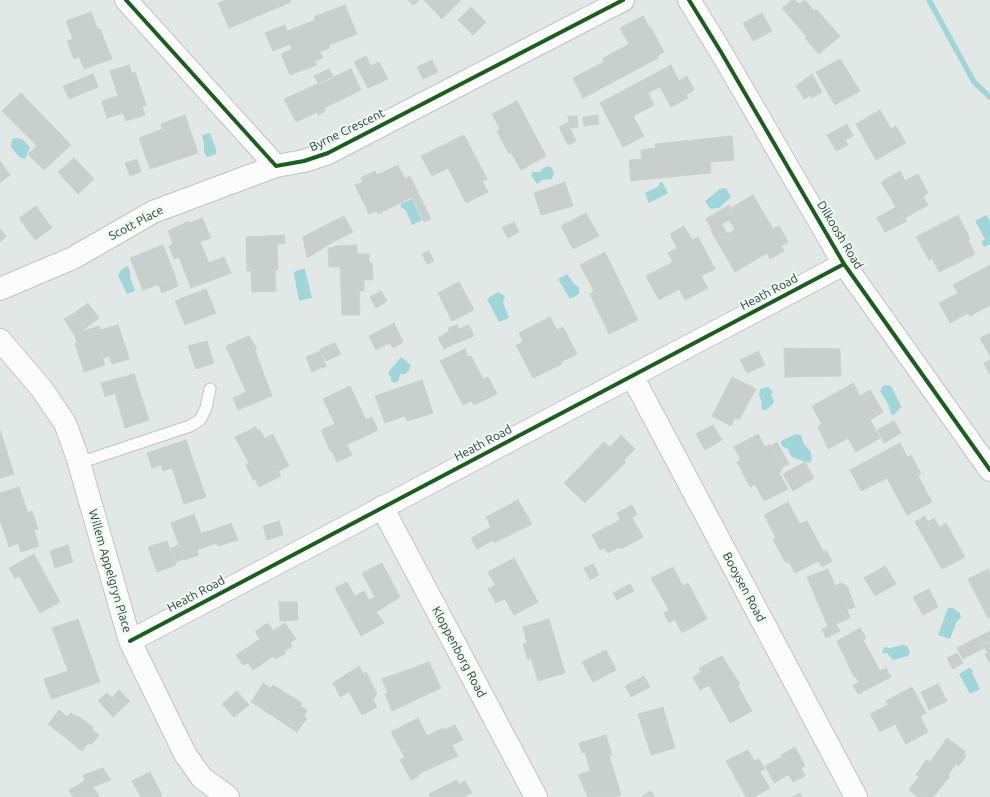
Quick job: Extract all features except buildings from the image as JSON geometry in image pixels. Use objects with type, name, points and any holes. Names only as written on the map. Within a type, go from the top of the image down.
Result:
[{"type":"street","points":[[126,0],[276,166]]},
{"type":"street","name":"Byrne Crescent","points":[[276,166],[304,161],[328,153],[622,0]]},
{"type":"street","name":"Dilkoosh Road","points":[[689,0],[721,52],[844,264],[990,470]]},
{"type":"street","name":"Scott Place","points":[[0,289],[73,258],[153,212],[276,166]]},
{"type":"street","name":"Heath Road","points":[[130,641],[844,264]]},
{"type":"street","name":"Willem Appelgryn Place","points":[[0,340],[41,388],[64,423],[79,463],[130,641],[185,754],[202,778],[228,797]]},
{"type":"street","name":"Booysen Road","points":[[632,376],[856,797]]},
{"type":"street","name":"Kloppenborg Road","points":[[382,507],[536,797]]},
{"type":"lane","points":[[79,463],[190,426],[200,420],[206,408],[210,389]]},
{"type":"water","points":[[210,133],[216,149],[216,154],[207,157],[204,152],[202,135]]},
{"type":"water","points":[[12,139],[22,139],[30,147],[25,159],[19,157],[11,147]]},
{"type":"water","points":[[549,166],[552,168],[554,173],[552,179],[542,180],[537,184],[531,175],[533,172],[539,172],[545,167]]},
{"type":"water","points":[[662,182],[668,193],[649,203],[645,193],[659,186],[659,183]]},
{"type":"water","points":[[726,188],[731,197],[719,208],[710,209],[705,201],[720,189]]},
{"type":"water","points":[[412,199],[422,220],[412,225],[406,211],[400,206],[402,203]]},
{"type":"water","points":[[986,215],[990,221],[990,244],[984,247],[981,242],[985,239],[975,221]]},
{"type":"water","points":[[128,266],[135,291],[127,294],[118,275],[122,269]]},
{"type":"water","points":[[305,269],[312,298],[299,301],[294,272]]},
{"type":"water","points":[[567,274],[575,285],[579,287],[579,294],[570,299],[558,279]]},
{"type":"water","points":[[498,292],[505,296],[503,302],[509,318],[499,322],[487,299]]},
{"type":"water","points":[[401,357],[411,365],[405,374],[400,374],[399,380],[395,383],[391,381],[391,376],[388,375],[390,370]]},
{"type":"water","points":[[884,385],[891,386],[901,407],[894,415],[891,414],[888,404],[880,391]]},
{"type":"water","points":[[768,387],[773,392],[771,395],[774,401],[773,404],[766,410],[762,410],[762,402],[759,395],[760,389]]},
{"type":"water","points":[[796,434],[801,435],[804,444],[810,451],[812,459],[810,463],[794,458],[791,456],[788,449],[782,446],[781,441]]},
{"type":"water","points":[[948,608],[953,608],[960,613],[961,618],[957,621],[950,639],[938,635]]},
{"type":"water","points":[[902,645],[907,646],[910,652],[908,656],[893,660],[887,653],[882,653],[884,647],[890,648]]},
{"type":"water","points":[[969,668],[973,670],[972,673],[980,689],[970,694],[959,674]]},
{"type":"waterway","points":[[929,0],[974,82],[990,97]]},
{"type":"cycle path","points":[[126,0],[276,166],[304,161],[328,153],[623,0]]},
{"type":"cycle path","points":[[689,0],[721,52],[844,264],[990,470]]},
{"type":"cycle path","points":[[130,641],[844,264]]}]
